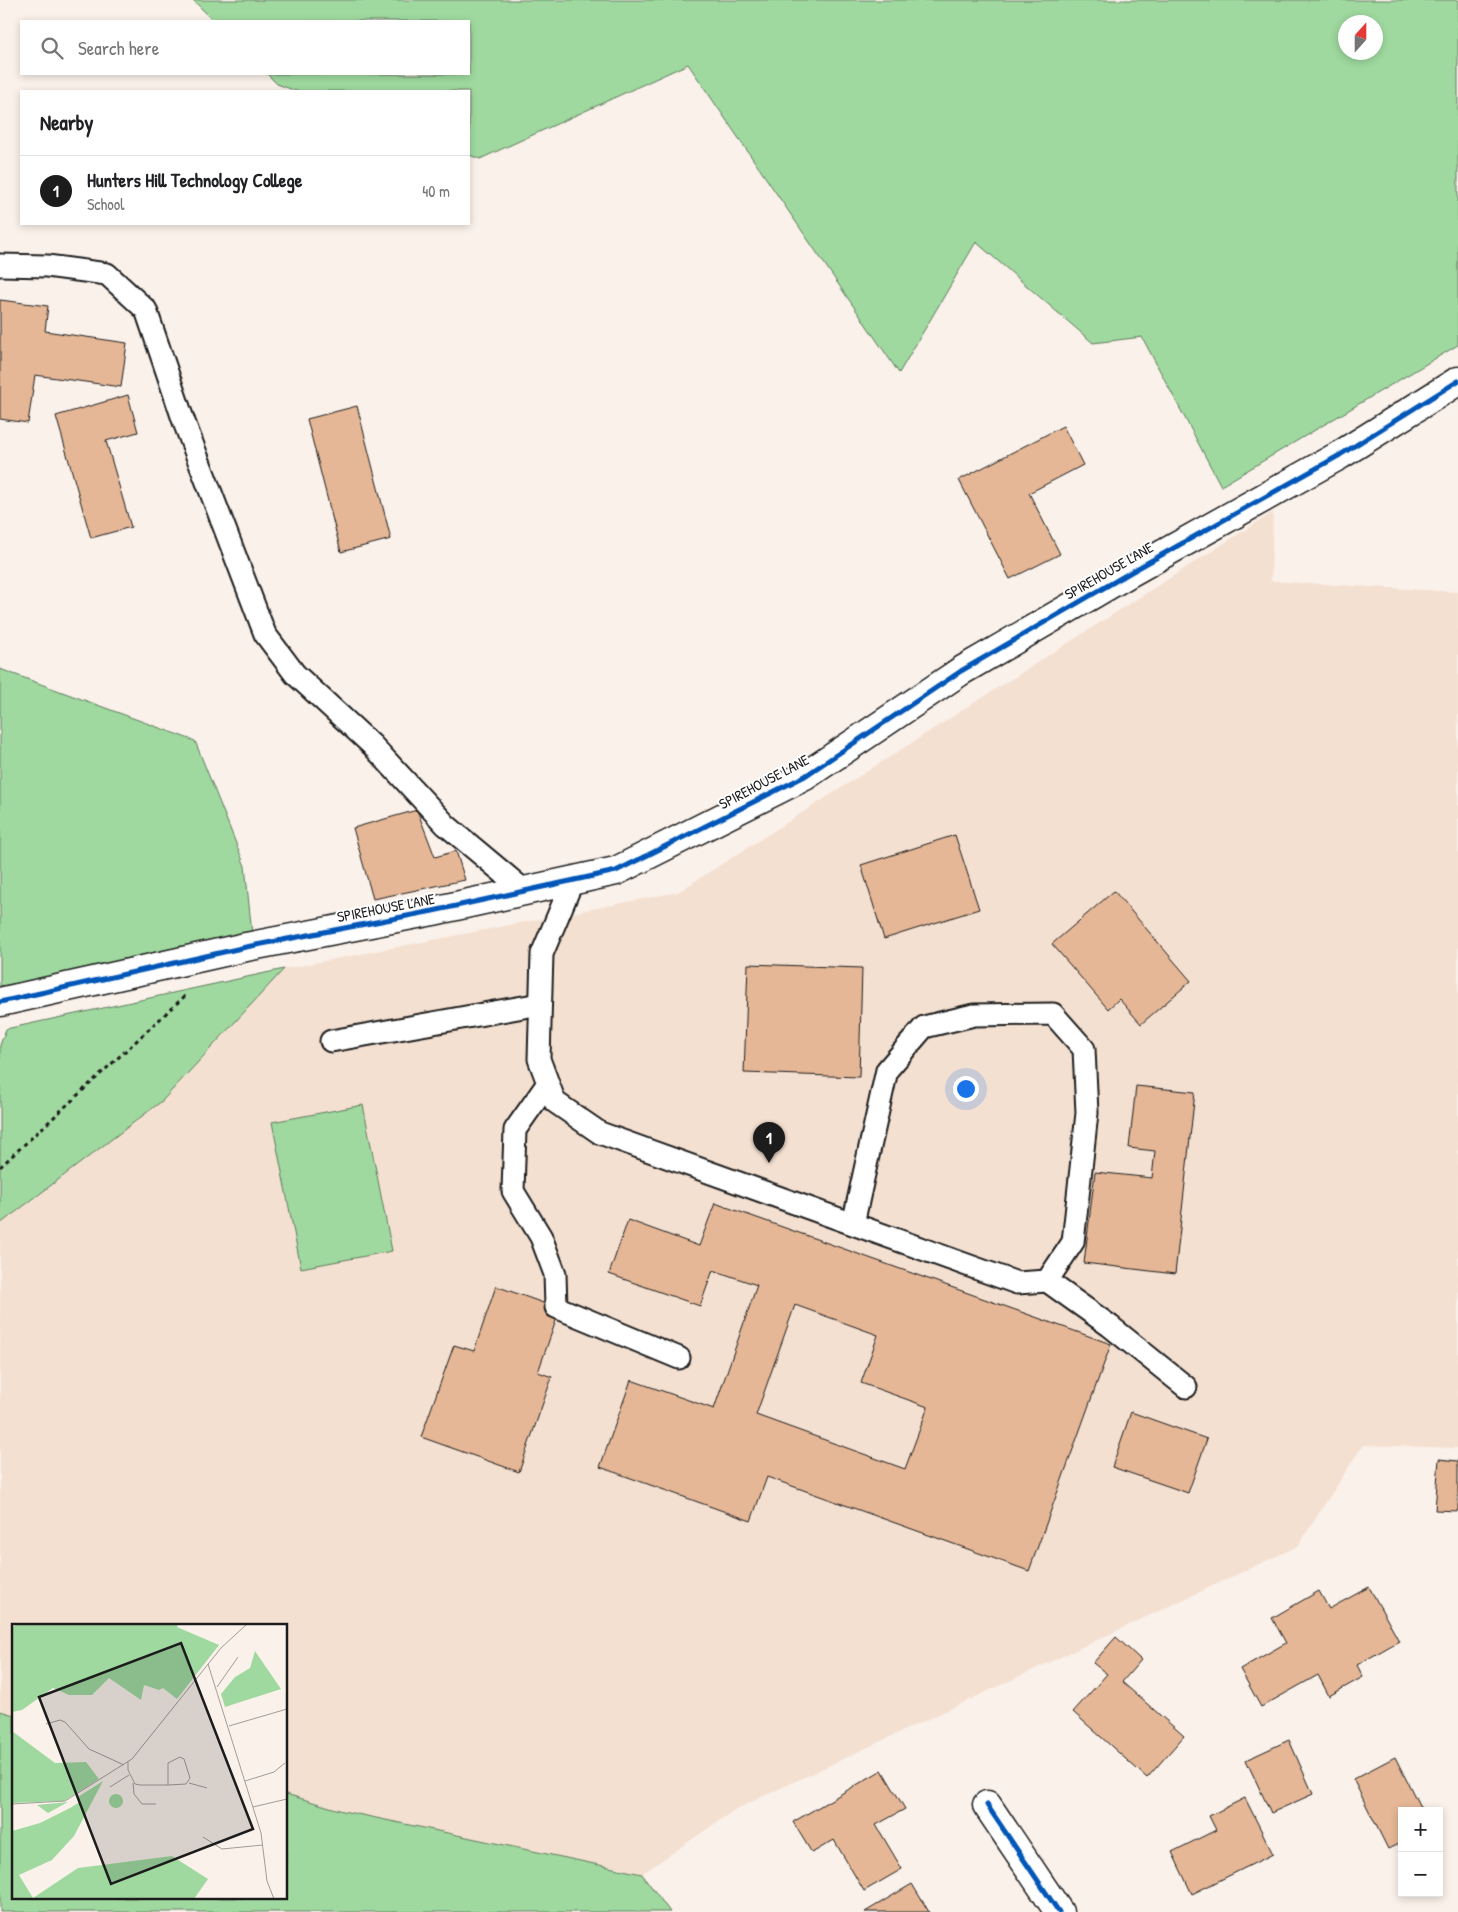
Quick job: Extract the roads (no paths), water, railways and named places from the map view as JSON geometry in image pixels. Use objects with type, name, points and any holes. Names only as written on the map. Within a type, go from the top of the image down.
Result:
[{"type":"street","name":"SPIREHOUSE LANE","points":[[0,1002],[246,947],[526,892],[616,871],[805,776],[961,671],[1131,572],[1340,455],[1458,382]]},
{"type":"street","points":[[987,1805],[1059,1912]]},
{"type":"lane","points":[[0,266],[47,266],[107,274],[146,310],[184,422],[265,634],[295,674],[372,745],[446,825],[526,892]]},
{"type":"lane","points":[[573,880],[542,954],[539,1059],[555,1102],[600,1133],[1017,1283],[1047,1281],[1110,1326],[1186,1387]]},
{"type":"lane","points":[[331,1042],[540,1004]]},
{"type":"lane","points":[[853,1224],[887,1070],[924,1027],[974,1015],[1053,1014],[1084,1049],[1087,1113],[1073,1242],[1047,1281]]},
{"type":"lane","points":[[548,1083],[515,1130],[513,1191],[541,1237],[555,1274],[556,1307],[679,1358]]},
{"type":"place","name":"Hunters Hill Technology College","points":[[769,1163]]}]
